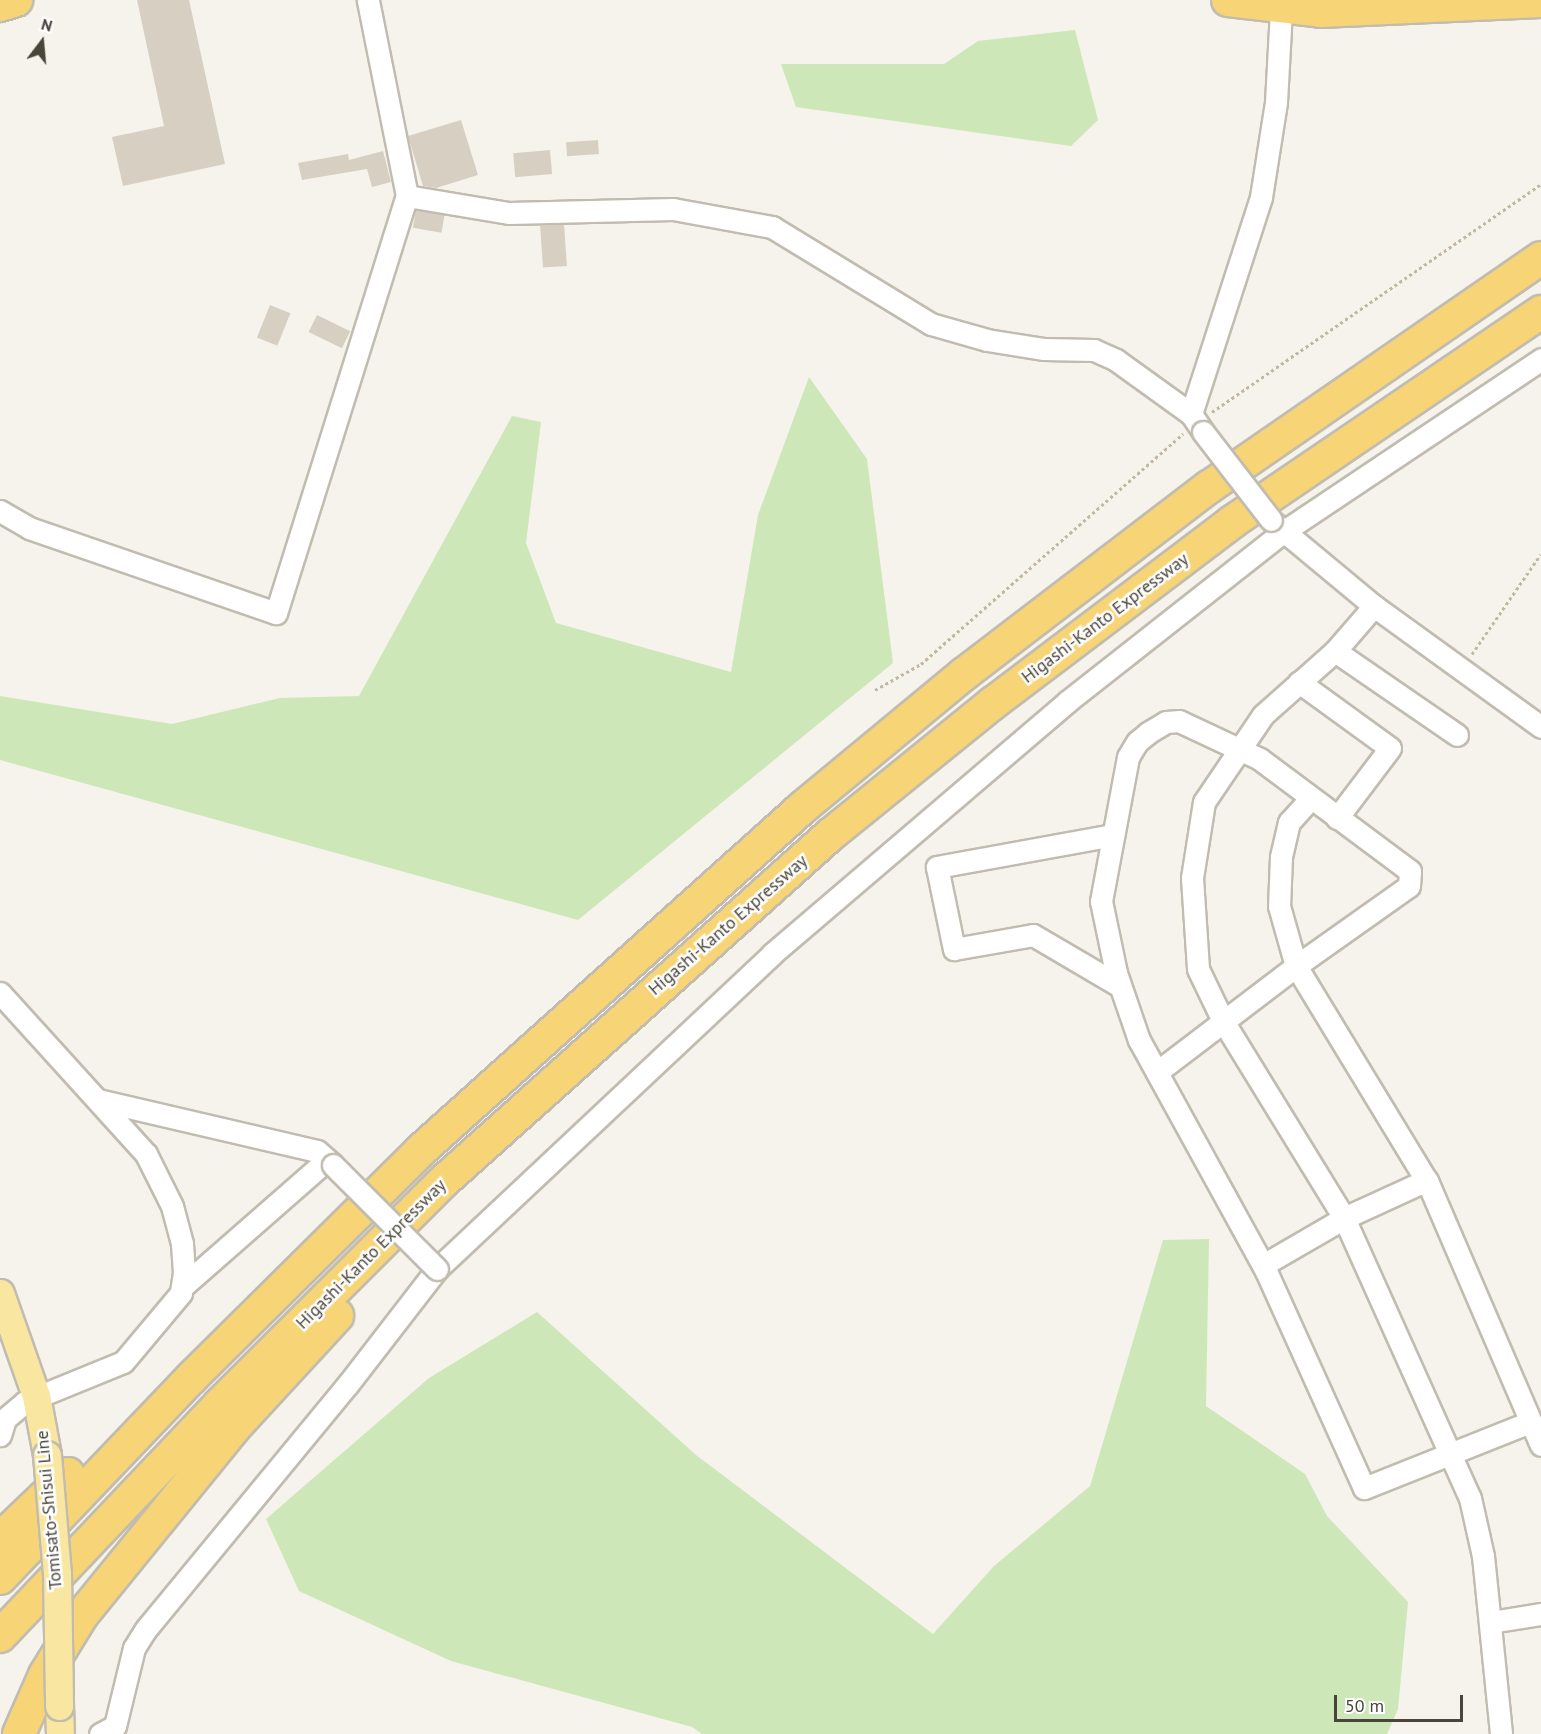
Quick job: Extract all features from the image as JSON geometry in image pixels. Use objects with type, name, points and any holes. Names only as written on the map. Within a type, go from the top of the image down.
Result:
[{"type":"highway","points":[[0,5],[16,0]]},
{"type":"highway","points":[[1228,0],[1281,9],[1384,10],[1541,1]]},
{"type":"highway","points":[[0,1578],[287,1281],[524,1055],[802,808],[964,674],[1209,487],[1541,258]]},
{"type":"highway","name":"Higashi-Kanto Expressway","points":[[0,1636],[220,1404],[445,1180],[830,835],[993,703],[1232,522],[1541,312]]},
{"type":"highway","points":[[19,1734],[57,1655],[82,1615],[130,1552],[233,1429],[528,1104]]},
{"type":"highway","points":[[0,1539],[160,1387],[287,1281]]},
{"type":"main road","name":"Tomisato-Shisui Line","points":[[0,1293],[36,1396],[47,1455],[57,1573],[60,1734]]},
{"type":"street","points":[[0,511],[29,528],[276,613],[407,196],[368,0]]},
{"type":"street","points":[[1191,414],[1261,197],[1276,102],[1281,9]]},
{"type":"street","points":[[407,196],[509,213],[673,209],[772,227],[931,324],[987,340],[1044,349],[1094,350],[1116,360],[1191,414],[1277,526],[1374,606],[1462,667],[1541,727]]},
{"type":"street","points":[[100,1734],[115,1726],[134,1648],[146,1629],[348,1384],[437,1269],[772,954],[1277,526],[1541,359]]},
{"type":"street","points":[[1374,606],[1335,651],[1263,715],[1204,802],[1192,878],[1198,969],[1223,1021],[1344,1218],[1470,1498],[1480,1544],[1491,1622],[1501,1734]]},
{"type":"street","points":[[1335,651],[1457,735]]},
{"type":"street","points":[[1299,682],[1390,748],[1337,818]]},
{"type":"street","points":[[1157,1072],[1296,966],[1409,886],[1410,871],[1240,747],[1179,721],[1166,722],[1148,734],[1137,742],[1128,757],[1101,901],[1120,986],[1139,1040],[1263,1266],[1365,1488],[1530,1422]]},
{"type":"street","points":[[1310,799],[1289,822],[1281,857],[1280,906],[1296,966],[1427,1180],[1541,1445]]},
{"type":"street","points":[[1113,835],[937,867],[954,949],[1033,935],[1120,986]]},
{"type":"street","points":[[0,993],[146,1154],[162,1181],[182,1244],[183,1286]]},
{"type":"street","points":[[98,1100],[317,1151],[437,1269]]},
{"type":"street","points":[[0,1435],[13,1409],[36,1396],[112,1370],[123,1362],[183,1286],[330,1162]]},
{"type":"street","points":[[1263,1266],[1344,1218],[1427,1180]]},
{"type":"street","points":[[1491,1622],[1541,1614]]},
{"type":"path","points":[[1462,667],[1541,554]]},
{"type":"green space","points":[[1075,30],[1098,120],[1071,146],[796,107],[781,64],[944,64],[978,41]]},
{"type":"green space","points":[[809,377],[867,459],[893,663],[578,920],[0,760],[0,696],[172,724],[280,698],[359,696],[512,416],[541,422],[526,543],[556,623],[731,672],[758,515]]},
{"type":"green space","points":[[1209,1239],[1206,1406],[1305,1474],[1327,1516],[1408,1602],[1398,1709],[1387,1734],[702,1734],[692,1727],[451,1661],[299,1591],[266,1519],[429,1378],[537,1312],[696,1455],[933,1634],[994,1566],[1090,1486],[1163,1240]]},
{"type":"building","points":[[137,0],[189,0],[225,164],[123,186],[112,137],[164,126]]},
{"type":"building","points":[[461,120],[478,175],[436,188],[423,186],[408,136]]},
{"type":"building","points":[[598,140],[599,154],[567,156],[566,142]]},
{"type":"building","points":[[550,150],[552,174],[515,177],[513,153]]},
{"type":"building","points":[[383,151],[391,182],[372,187],[367,169],[302,180],[298,163],[348,154],[349,160]]},
{"type":"building","points":[[416,210],[445,215],[441,233],[413,228]]},
{"type":"building","points":[[564,224],[567,266],[543,268],[540,226]]},
{"type":"building","points":[[270,305],[290,313],[277,346],[257,337]]},
{"type":"building","points":[[317,315],[350,331],[342,348],[309,332]]}]
